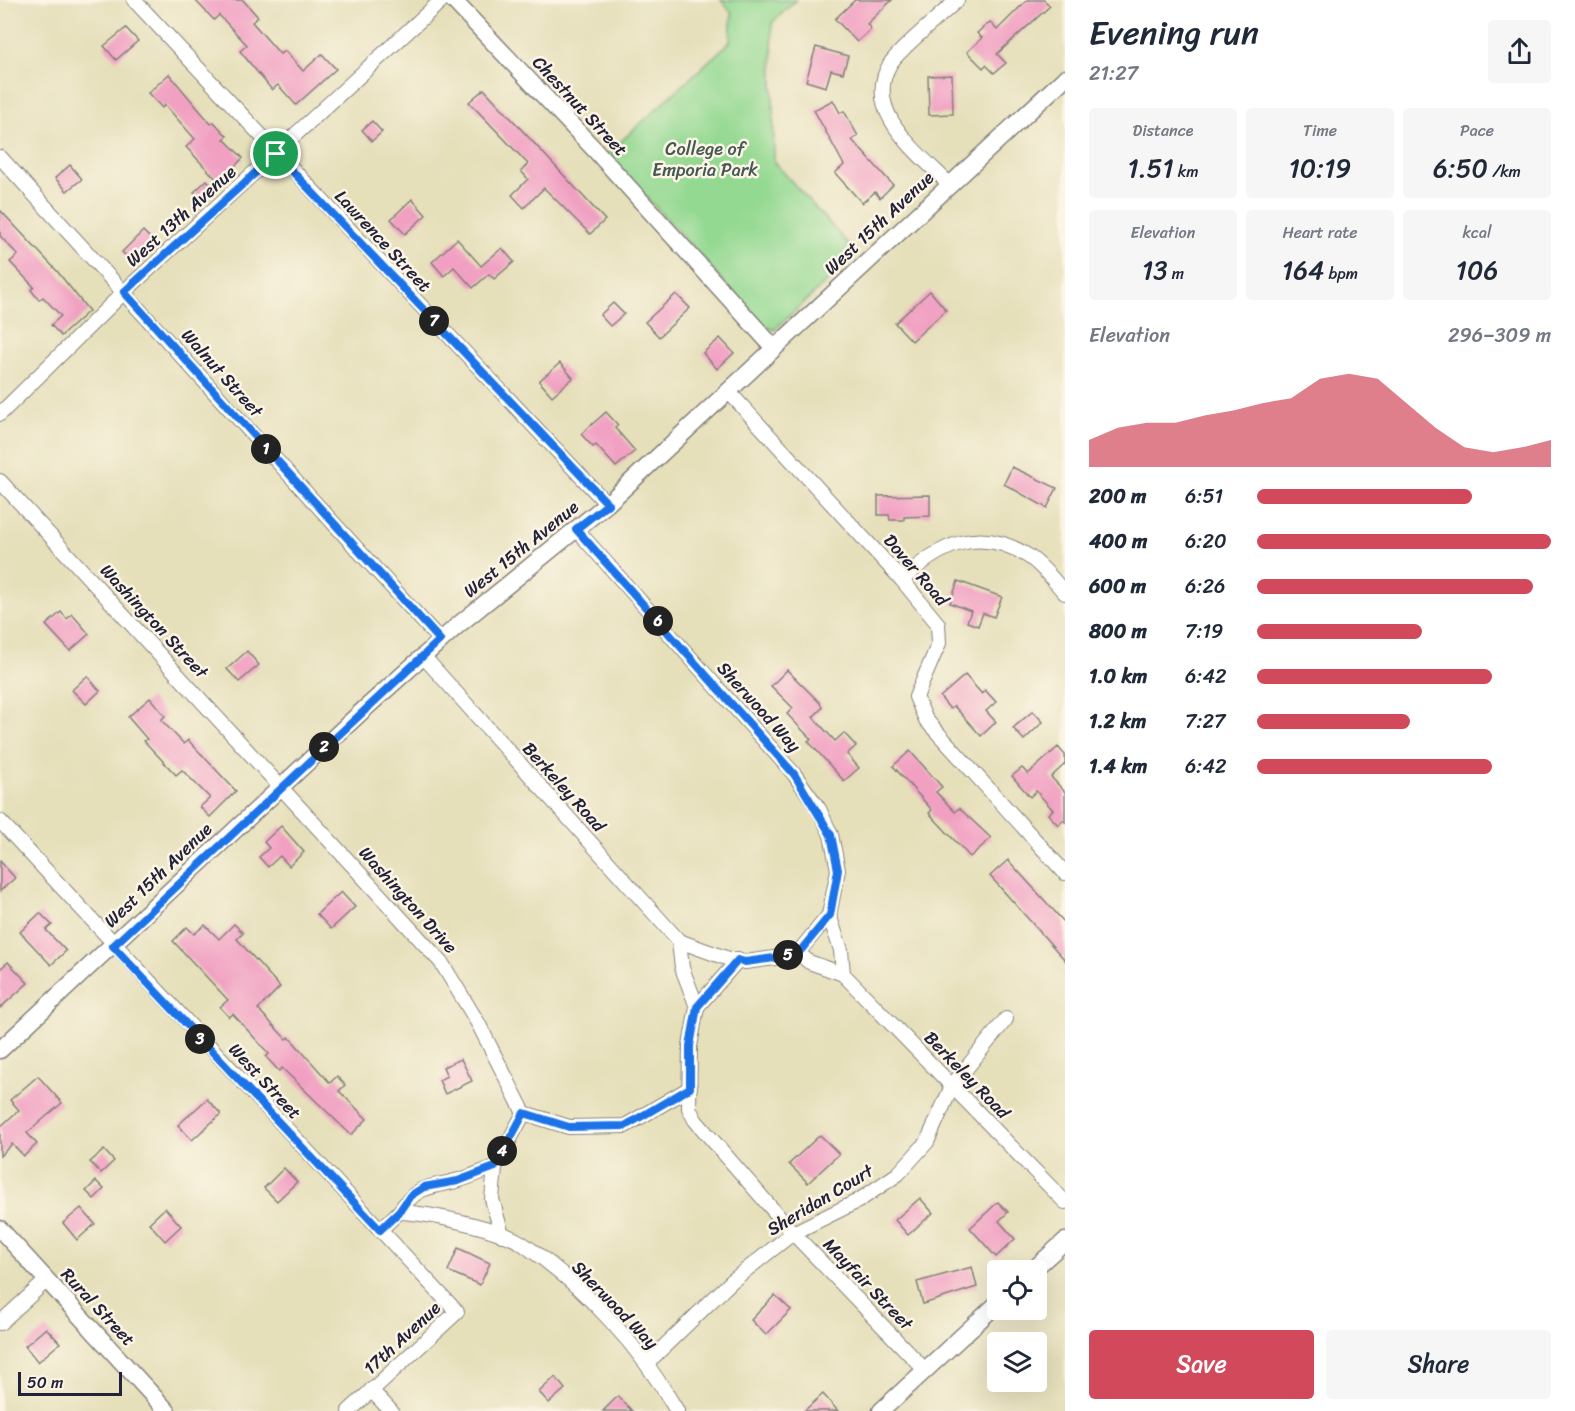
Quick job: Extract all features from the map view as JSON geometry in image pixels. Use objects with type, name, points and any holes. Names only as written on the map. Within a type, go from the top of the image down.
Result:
[{"type":"street","name":"Lawrence Street","points":[[134,0],[276,154],[608,504]]},
{"type":"street","name":"West 13th Avenue","points":[[0,414],[124,292],[442,0]]},
{"type":"street","name":"Chestnut Street","points":[[453,0],[595,150],[774,348]]},
{"type":"street","points":[[950,185],[898,131],[884,110],[880,86],[891,62],[957,0]]},
{"type":"street","name":"West 15th Avenue","points":[[0,1050],[440,640],[608,504],[1065,78]]},
{"type":"street","name":"Walnut Street","points":[[0,158],[440,640]]},
{"type":"street","name":"Dover Road","points":[[728,391],[902,580],[938,624],[939,643],[915,697],[926,720],[1065,873]]},
{"type":"street","name":"Washington Street","points":[[0,481],[281,786]]},
{"type":"street","name":"Sherwood Way","points":[[576,529],[794,774],[819,810],[831,835],[838,870],[830,915],[811,939],[796,951],[782,957],[745,962],[679,941]]},
{"type":"street","points":[[902,580],[924,560],[951,544],[977,539],[1008,546],[1030,557],[1065,593]]},
{"type":"street","name":"Berkeley Road","points":[[423,656],[679,941]]},
{"type":"street","name":"Washington Drive","points":[[281,786],[441,962],[478,1023],[524,1113]]},
{"type":"street","name":"West Street","points":[[0,821],[113,946],[457,1312]]},
{"type":"street","points":[[830,915],[841,950],[843,974]]},
{"type":"street","points":[[679,941],[682,968],[697,1007],[738,960]]},
{"type":"street","name":"Berkeley Road","points":[[796,951],[809,962],[843,974],[1065,1202]]},
{"type":"street","name":"Mayfair Street","points":[[697,1007],[690,1046],[689,1108],[695,1120],[793,1233],[926,1370]]},
{"type":"street","name":"Sheridan Court","points":[[647,1363],[732,1281],[793,1233],[858,1202],[898,1174],[927,1142],[952,1086],[1006,1019]]},
{"type":"street","points":[[502,1235],[492,1199],[495,1167],[524,1113],[569,1127],[625,1126],[690,1088]]},
{"type":"street","points":[[380,1230],[399,1212],[410,1196],[424,1187],[458,1181],[495,1167]]},
{"type":"street","name":"Sherwood Way","points":[[399,1212],[425,1213],[521,1242],[576,1285],[647,1363],[677,1411]]},
{"type":"street","name":"Rural Street","points":[[0,1229],[167,1411]]},
{"type":"street","points":[[1044,1260],[1065,1241]]},
{"type":"street","points":[[0,1323],[47,1280]]},
{"type":"street","name":"17th Avenue","points":[[349,1411],[457,1312]]},
{"type":"street","points":[[881,1411],[987,1314]]},
{"type":"street","points":[[371,1390],[391,1411]]},
{"type":"green space","name":"College of Emporia Park","points":[[721,0],[796,0],[772,23],[774,162],[857,254],[774,330],[763,325],[607,154],[730,42],[732,13]]},
{"type":"building","points":[[195,0],[243,0],[258,17],[252,22],[280,54],[285,51],[303,71],[322,54],[336,69],[296,105],[278,85],[272,90],[240,51],[247,45],[219,15],[214,20]]},
{"type":"building","points":[[855,0],[892,0],[867,24],[871,29],[857,42],[835,19]]},
{"type":"building","points":[[1027,0],[1044,0],[1050,6],[997,54],[1006,63],[994,73],[986,65],[983,68],[967,52],[982,38],[977,33],[990,22],[997,30]]},
{"type":"building","points":[[126,28],[138,41],[116,60],[104,46]]},
{"type":"building","points":[[816,47],[848,56],[843,73],[831,70],[826,87],[806,81]]},
{"type":"building","points":[[169,74],[211,124],[214,122],[227,136],[224,139],[243,158],[219,182],[186,147],[195,139],[165,105],[162,108],[148,93]]},
{"type":"building","points":[[952,75],[953,114],[929,115],[928,76]]},
{"type":"building","points":[[484,89],[605,220],[590,234],[544,188],[524,208],[512,195],[528,179],[521,171],[528,164],[469,102]]},
{"type":"building","points":[[833,100],[840,113],[844,111],[858,136],[852,140],[893,185],[880,198],[875,192],[862,203],[835,173],[844,165],[814,110]]},
{"type":"building","points":[[372,121],[382,132],[372,141],[362,130]]},
{"type":"building","points":[[70,165],[82,179],[67,191],[55,178]]},
{"type":"building","points":[[207,180],[216,190],[203,202],[194,192]]},
{"type":"building","points":[[412,199],[426,215],[405,234],[391,219]]},
{"type":"building","points":[[0,210],[57,271],[89,311],[61,336],[51,325],[61,316],[43,297],[39,300],[31,290],[34,287],[10,262],[18,255],[0,236]]},
{"type":"building","points":[[143,231],[157,245],[136,266],[122,252]]},
{"type":"building","points":[[457,239],[481,266],[502,248],[514,262],[494,279],[489,274],[473,288],[454,267],[444,276],[432,262]]},
{"type":"building","points":[[930,291],[946,310],[912,341],[895,323]]},
{"type":"building","points":[[676,294],[690,308],[659,337],[645,322]]},
{"type":"building","points":[[613,303],[624,314],[610,326],[600,315]]},
{"type":"building","points":[[720,338],[734,353],[717,369],[703,353]]},
{"type":"building","points":[[560,363],[573,378],[552,396],[539,381]]},
{"type":"building","points":[[606,412],[618,425],[615,428],[635,451],[616,467],[596,445],[593,447],[581,434]]},
{"type":"building","points":[[1012,467],[1057,488],[1047,508],[1004,484]]},
{"type":"building","points":[[930,495],[930,516],[890,520],[889,515],[878,515],[878,496]]},
{"type":"building","points":[[958,581],[1002,597],[994,617],[983,613],[978,626],[967,622],[971,611],[950,603]]},
{"type":"building","points":[[61,612],[67,619],[72,614],[89,634],[70,651],[46,625]]},
{"type":"building","points":[[247,651],[259,665],[239,682],[227,669]]},
{"type":"building","points":[[787,670],[820,703],[822,708],[813,717],[835,741],[844,733],[856,746],[847,754],[859,768],[844,781],[808,741],[811,739],[787,714],[793,708],[771,686]]},
{"type":"building","points":[[965,675],[982,694],[985,690],[996,702],[986,711],[996,722],[981,736],[954,706],[950,709],[940,697]]},
{"type":"building","points":[[87,676],[100,691],[86,704],[72,690]]},
{"type":"building","points":[[150,698],[165,716],[161,720],[184,744],[188,740],[236,791],[210,817],[200,807],[210,798],[182,770],[176,775],[144,741],[147,739],[128,717]]},
{"type":"building","points":[[1033,711],[1043,722],[1024,740],[1013,728]]},
{"type":"building","points":[[1058,747],[1065,755],[1065,764],[1051,777],[1065,792],[1065,822],[1063,820],[1058,825],[1048,814],[1053,810],[1036,791],[1030,797],[1012,776],[1022,768],[1028,774]]},
{"type":"building","points":[[910,751],[942,787],[936,792],[955,812],[959,808],[991,838],[970,857],[929,813],[932,810],[893,766]]},
{"type":"building","points":[[281,826],[304,852],[289,866],[280,856],[268,867],[259,857],[269,848],[264,842]]},
{"type":"building","points":[[1008,860],[1065,923],[1065,960],[990,876]]},
{"type":"building","points":[[0,861],[15,878],[0,891]]},
{"type":"building","points":[[341,892],[355,907],[331,929],[317,914]]},
{"type":"building","points":[[40,913],[52,925],[46,930],[66,951],[51,965],[20,932]]},
{"type":"building","points":[[234,924],[243,933],[237,939],[280,987],[258,1009],[286,1039],[289,1037],[330,1083],[337,1076],[345,1085],[339,1091],[367,1119],[351,1135],[282,1068],[279,1071],[266,1057],[269,1054],[233,1014],[229,1017],[220,1007],[228,1000],[173,941],[187,927],[194,934],[205,925],[219,939]]},
{"type":"building","points":[[8,962],[28,983],[0,1008],[0,969]]},
{"type":"building","points":[[461,1059],[472,1081],[445,1094],[439,1080],[447,1076],[443,1067]]},
{"type":"building","points":[[38,1076],[62,1103],[27,1133],[37,1144],[24,1156],[12,1144],[0,1156],[0,1127],[19,1110],[10,1100]]},
{"type":"building","points":[[207,1099],[221,1114],[192,1140],[178,1125]]},
{"type":"building","points":[[820,1135],[839,1154],[808,1183],[789,1164]]},
{"type":"building","points":[[104,1150],[114,1161],[101,1173],[90,1162]]},
{"type":"building","points":[[284,1168],[297,1182],[277,1201],[264,1188]]},
{"type":"building","points":[[96,1181],[104,1189],[94,1199],[86,1191]]},
{"type":"building","points":[[920,1198],[933,1213],[908,1235],[895,1220]]},
{"type":"building","points":[[998,1202],[1008,1212],[999,1221],[1015,1239],[996,1257],[970,1228]]},
{"type":"building","points":[[81,1208],[95,1224],[77,1240],[63,1223]]},
{"type":"building","points":[[165,1208],[181,1226],[165,1241],[149,1223]]},
{"type":"building","points":[[458,1248],[490,1263],[480,1285],[448,1271]]},
{"type":"building","points":[[972,1267],[977,1287],[923,1304],[917,1282]]},
{"type":"building","points":[[775,1295],[791,1310],[766,1335],[751,1320]]},
{"type":"building","points":[[46,1328],[60,1343],[38,1362],[25,1346]]},
{"type":"building","points":[[555,1377],[565,1389],[549,1403],[539,1392]]},
{"type":"building","points":[[823,1394],[838,1411],[804,1411]]},
{"type":"building","points":[[618,1396],[632,1411],[603,1411]]},
{"type":"route","points":[[276,154],[608,504],[576,529],[794,774],[819,810],[831,835],[838,870],[830,915],[801,950],[782,957],[745,962],[738,960],[697,1007],[690,1046],[690,1088],[625,1126],[569,1127],[524,1113],[495,1167],[458,1181],[424,1187],[410,1196],[399,1212],[380,1230],[113,946],[194,867],[440,640],[124,292],[276,154]]}]
